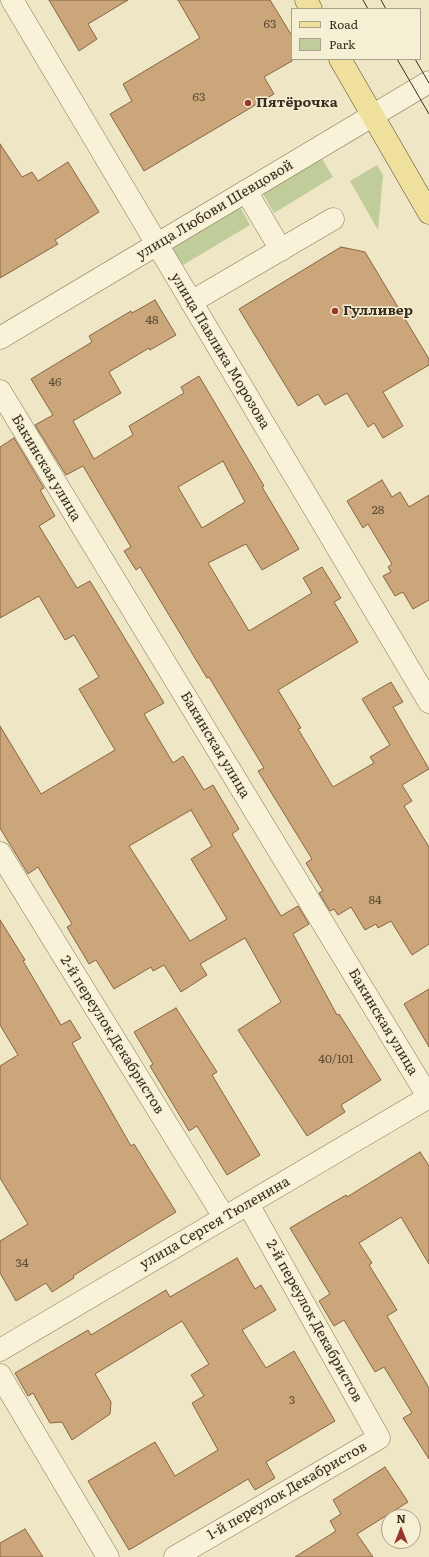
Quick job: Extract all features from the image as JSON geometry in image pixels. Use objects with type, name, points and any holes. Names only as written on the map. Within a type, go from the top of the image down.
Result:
[{"type":"main road","points":[[341,60],[429,213]]},
{"type":"street","name":"улица Павлика Морозова","points":[[12,0],[429,702]]},
{"type":"street","name":"улица Любови Шевцовой","points":[[0,338],[429,82]]},
{"type":"street","points":[[246,191],[281,250]]},
{"type":"street","points":[[191,302],[333,219]]},
{"type":"street","name":"Бакинская улица","points":[[0,391],[429,1097]]},
{"type":"street","name":"2-й переулок Декабристов","points":[[0,853],[224,1217]]},
{"type":"street","name":"улица Сергея Тюленина","points":[[3,1340],[248,1204],[429,1097]]},
{"type":"street","name":"2-й переулок Декабристов","points":[[248,1204],[379,1438]]},
{"type":"street","points":[[0,1375],[108,1557]]},
{"type":"street","name":"1-й переулок Декабристов","points":[[175,1557],[379,1438]]},
{"type":"green space","points":[[321,157],[333,177],[274,213],[262,192]]},
{"type":"green space","points":[[377,165],[383,175],[378,230],[350,181]]},
{"type":"green space","points":[[239,205],[250,225],[178,268],[166,248]]},
{"type":"building","points":[[49,0],[128,0],[88,24],[97,39],[79,51]]},
{"type":"building","points":[[178,0],[270,0],[291,34],[292,61],[264,77],[274,94],[144,171],[110,114],[132,101],[123,84],[200,38]]},
{"type":"building","points":[[0,144],[22,177],[32,172],[38,181],[68,162],[99,212],[55,240],[58,244],[0,278]]},
{"type":"building","points":[[341,247],[365,252],[429,359],[429,365],[383,392],[403,426],[383,438],[374,423],[368,427],[347,393],[325,405],[318,394],[298,406],[239,309]]},
{"type":"building","points":[[155,300],[176,335],[150,350],[149,348],[109,372],[121,393],[73,421],[94,459],[133,435],[129,426],[184,393],[181,387],[199,376],[264,486],[262,487],[299,549],[262,570],[246,544],[208,563],[249,631],[312,593],[303,578],[322,567],[341,598],[334,602],[358,642],[278,690],[301,728],[298,729],[333,787],[374,763],[370,757],[390,745],[362,699],[391,682],[403,702],[393,707],[429,769],[402,785],[412,801],[404,806],[429,847],[429,944],[412,955],[391,921],[378,928],[376,924],[365,930],[351,907],[338,915],[334,909],[330,911],[319,893],[323,891],[306,863],[312,859],[258,771],[264,768],[209,677],[207,678],[140,567],[136,570],[124,551],[131,547],[83,466],[66,475],[35,425],[53,415],[31,379],[92,342],[89,336],[131,311],[132,313]],"holes":[[[223,461],[245,502],[202,528],[178,487]]]},
{"type":"building","points":[[14,438],[44,488],[40,490],[55,516],[39,526],[77,588],[90,581],[164,703],[144,714],[173,763],[183,756],[204,790],[213,785],[239,829],[232,834],[281,916],[298,906],[309,924],[293,934],[337,1015],[339,1014],[381,1080],[341,1105],[345,1112],[307,1136],[238,1030],[281,1002],[245,938],[200,964],[207,975],[181,992],[164,965],[153,971],[151,967],[114,989],[96,960],[89,964],[67,927],[72,924],[38,867],[28,874],[0,828],[0,726],[41,794],[115,750],[79,689],[99,677],[74,635],[65,640],[39,596],[0,618],[0,447]],"holes":[[[191,810],[212,846],[191,859],[227,919],[190,941],[129,846]]]},
{"type":"building","points":[[382,480],[392,497],[400,492],[409,507],[429,495],[429,600],[413,609],[403,592],[395,596],[383,576],[391,572],[388,567],[392,564],[368,524],[363,528],[347,501]]},
{"type":"building","points":[[0,920],[25,960],[23,961],[61,1025],[70,1020],[81,1038],[72,1043],[131,1146],[134,1144],[176,1212],[73,1276],[74,1278],[52,1292],[46,1283],[16,1301],[0,1273],[0,1241],[28,1224],[0,1178],[0,1066],[18,1055],[0,1025]]},
{"type":"building","points":[[429,989],[429,1047],[404,1004]]},
{"type":"building","points":[[176,1008],[217,1072],[212,1075],[260,1155],[227,1175],[197,1126],[189,1131],[150,1066],[153,1064],[134,1032]]},
{"type":"building","points":[[420,1152],[429,1166],[429,1264],[401,1217],[359,1243],[372,1263],[369,1265],[397,1310],[387,1316],[429,1388],[429,1459],[403,1418],[412,1413],[384,1367],[375,1372],[344,1320],[334,1326],[319,1301],[330,1294],[290,1228],[346,1195],[347,1197]]},
{"type":"building","points":[[237,1258],[255,1289],[261,1285],[276,1310],[242,1330],[266,1368],[294,1351],[335,1421],[266,1462],[275,1478],[255,1490],[248,1479],[129,1550],[88,1481],[155,1442],[175,1476],[218,1450],[192,1403],[204,1396],[191,1375],[209,1364],[182,1321],[95,1374],[111,1402],[110,1414],[72,1440],[62,1422],[50,1423],[33,1393],[28,1396],[15,1373],[88,1330],[91,1335],[166,1290],[170,1297]]},
{"type":"building","points":[[385,1467],[408,1502],[397,1509],[381,1509],[381,1519],[357,1534],[373,1557],[295,1557],[336,1531],[330,1521],[341,1514],[333,1500]]},
{"type":"building","points":[[25,1529],[43,1557],[0,1557],[0,1543]]},
{"type":"tram line","points":[[363,0],[367,8]]},
{"type":"tram line","points":[[381,0],[385,8]]},
{"type":"tram line","points":[[398,60],[429,114]]},
{"type":"tram line","points":[[416,60],[429,83]]},
{"type":"place","name":"Пятёрочка","points":[[248,103]]},
{"type":"place","name":"Гулливер","points":[[335,311]]}]
